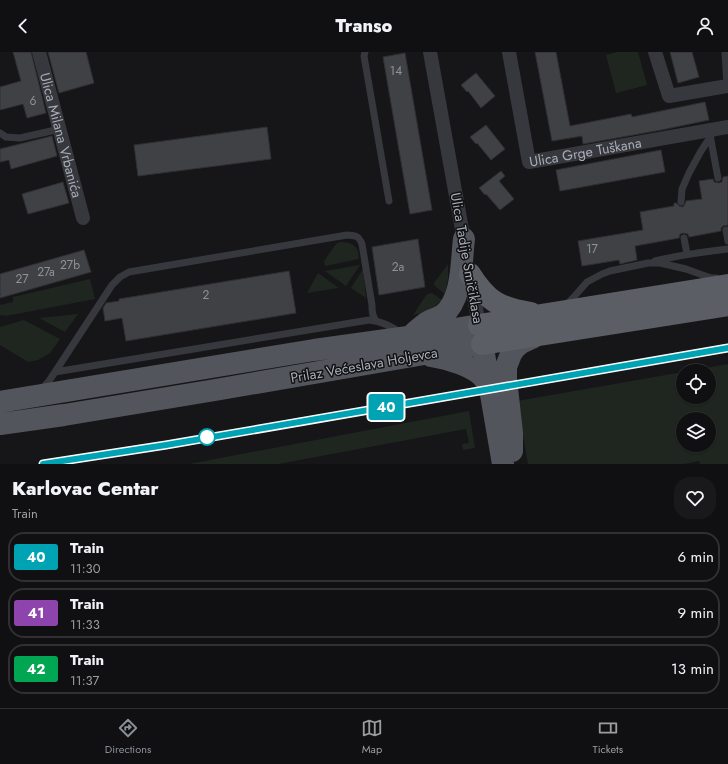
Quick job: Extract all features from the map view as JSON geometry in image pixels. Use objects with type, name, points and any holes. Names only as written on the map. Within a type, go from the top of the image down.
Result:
[{"type":"highway","points":[[470,274],[482,291],[495,302],[512,309],[547,314]]},
{"type":"highway","name":"Prilaz Većeslava Holjevca","points":[[481,335],[547,314],[725,281]]},
{"type":"highway","name":"Prilaz Većeslava Holjevca","points":[[481,335],[534,337],[728,305]]},
{"type":"main road","points":[[408,337],[426,323],[443,314],[454,300],[458,290],[464,239]]},
{"type":"main road","name":"Prilaz Većeslava Holjevca","points":[[0,402],[284,355],[408,337],[481,335]]},
{"type":"main road","name":"Prilaz Većeslava Holjevca","points":[[0,424],[200,393],[422,355],[481,335]]},
{"type":"main road","name":"Ulica Tadije Smičiklasa","points":[[481,335],[503,464]]},
{"type":"main road","points":[[510,464],[512,434],[506,367],[515,348],[521,343],[534,337]]},
{"type":"main road","points":[[422,355],[444,359],[464,365],[480,375],[489,385]]},
{"type":"street","name":"Ulica Milana Vrbanića","points":[[39,52],[83,218]]},
{"type":"street","name":"Ulica Tadije Smičiklasa","points":[[430,52],[481,335]]},
{"type":"street","name":"Ulica Grge Tuškana","points":[[509,52],[529,162],[710,133],[728,127]]},
{"type":"street","points":[[655,52],[669,96],[727,86]]},
{"type":"lane","points":[[365,52],[364,56],[390,201]]},
{"type":"lane","points":[[725,52],[727,86]]},
{"type":"lane","points":[[0,133],[6,137],[20,138],[60,129]]},
{"type":"lane","points":[[710,133],[718,178]]},
{"type":"lane","points":[[681,202],[682,189],[710,133]]},
{"type":"lane","points":[[726,230],[728,241]]},
{"type":"lane","points":[[36,396],[49,381],[112,285],[120,277],[129,272],[348,235],[356,236],[360,238],[362,244],[372,312],[373,317],[376,320]]},
{"type":"lane","points":[[684,238],[687,254]]},
{"type":"lane","points":[[547,314],[568,303],[588,282],[610,271],[673,256],[728,249]]},
{"type":"lane","points":[[648,263],[660,263],[686,269],[711,278],[725,281]]},
{"type":"lane","points":[[55,372],[369,320],[376,320],[388,325],[408,337]]},
{"type":"shaded area","points":[[617,52],[638,52],[647,85],[616,93],[606,55]]},
{"type":"shaded area","points":[[339,242],[349,243],[356,247],[359,259],[325,266],[324,261]]},
{"type":"shaded area","points":[[448,264],[448,279],[445,294],[435,286],[434,283]]},
{"type":"shaded area","points":[[360,265],[346,286],[325,271]]},
{"type":"shaded area","points":[[363,269],[366,298],[351,288]]},
{"type":"shaded area","points":[[318,273],[339,288],[307,293]]},
{"type":"shaded area","points":[[90,279],[95,299],[6,316],[0,315],[0,305],[13,302],[13,297]]},
{"type":"shaded area","points":[[432,293],[442,300],[429,310],[413,315],[427,294]]},
{"type":"shaded area","points":[[78,314],[65,332],[39,318]]},
{"type":"shaded area","points":[[24,320],[60,339],[50,353],[38,360],[28,362],[0,345],[0,327]]},
{"type":"shaded area","points":[[728,364],[728,464],[700,464],[699,461],[684,464],[528,464],[517,401],[676,373],[676,404],[716,404],[716,366]]},
{"type":"shaded area","points":[[469,411],[475,448],[463,450],[462,444],[469,443],[466,429],[278,464],[189,464]]},
{"type":"building","points":[[13,52],[31,52],[46,113],[27,118],[23,104],[0,110],[0,87],[21,81]]},
{"type":"building","points":[[48,52],[86,52],[94,83],[59,93]]},
{"type":"building","points":[[535,52],[556,52],[570,126],[631,114],[632,117],[705,102],[709,120],[583,144],[582,136],[552,141]]},
{"type":"building","points":[[670,52],[692,52],[699,77],[678,83]]},
{"type":"building","points":[[405,53],[432,210],[410,214],[383,57]]},
{"type":"building","points":[[476,73],[495,96],[481,108],[468,91],[467,92],[461,85]]},
{"type":"building","points":[[486,125],[505,149],[491,160],[470,137]]},
{"type":"building","points":[[267,127],[271,159],[138,176],[134,145]]},
{"type":"building","points":[[52,136],[57,156],[11,169],[9,160],[0,162],[0,149]]},
{"type":"building","points":[[661,150],[665,172],[560,191],[556,170]]},
{"type":"building","points":[[501,171],[505,176],[499,181],[514,199],[500,210],[479,188]]},
{"type":"building","points":[[728,176],[728,225],[723,226],[721,231],[689,237],[688,234],[683,233],[680,234],[679,238],[635,246],[637,260],[620,264],[619,260],[582,266],[578,241],[643,230],[640,212],[674,206],[674,203],[683,207],[686,201],[702,199],[699,181],[713,179],[714,182],[719,183],[722,182],[723,177]]},
{"type":"building","points":[[63,182],[69,203],[28,214],[22,194]]},
{"type":"building","points":[[418,239],[425,287],[379,295],[372,247]]},
{"type":"building","points":[[84,250],[91,272],[0,298],[0,274]]},
{"type":"building","points":[[289,271],[296,313],[126,341],[122,318],[105,321],[103,308],[106,303],[119,301],[119,299]]},
{"type":"railway","points":[[43,464],[166,445],[728,348]]},
{"type":"train","name":"40","points":[[43,464],[166,445],[728,348]]}]
